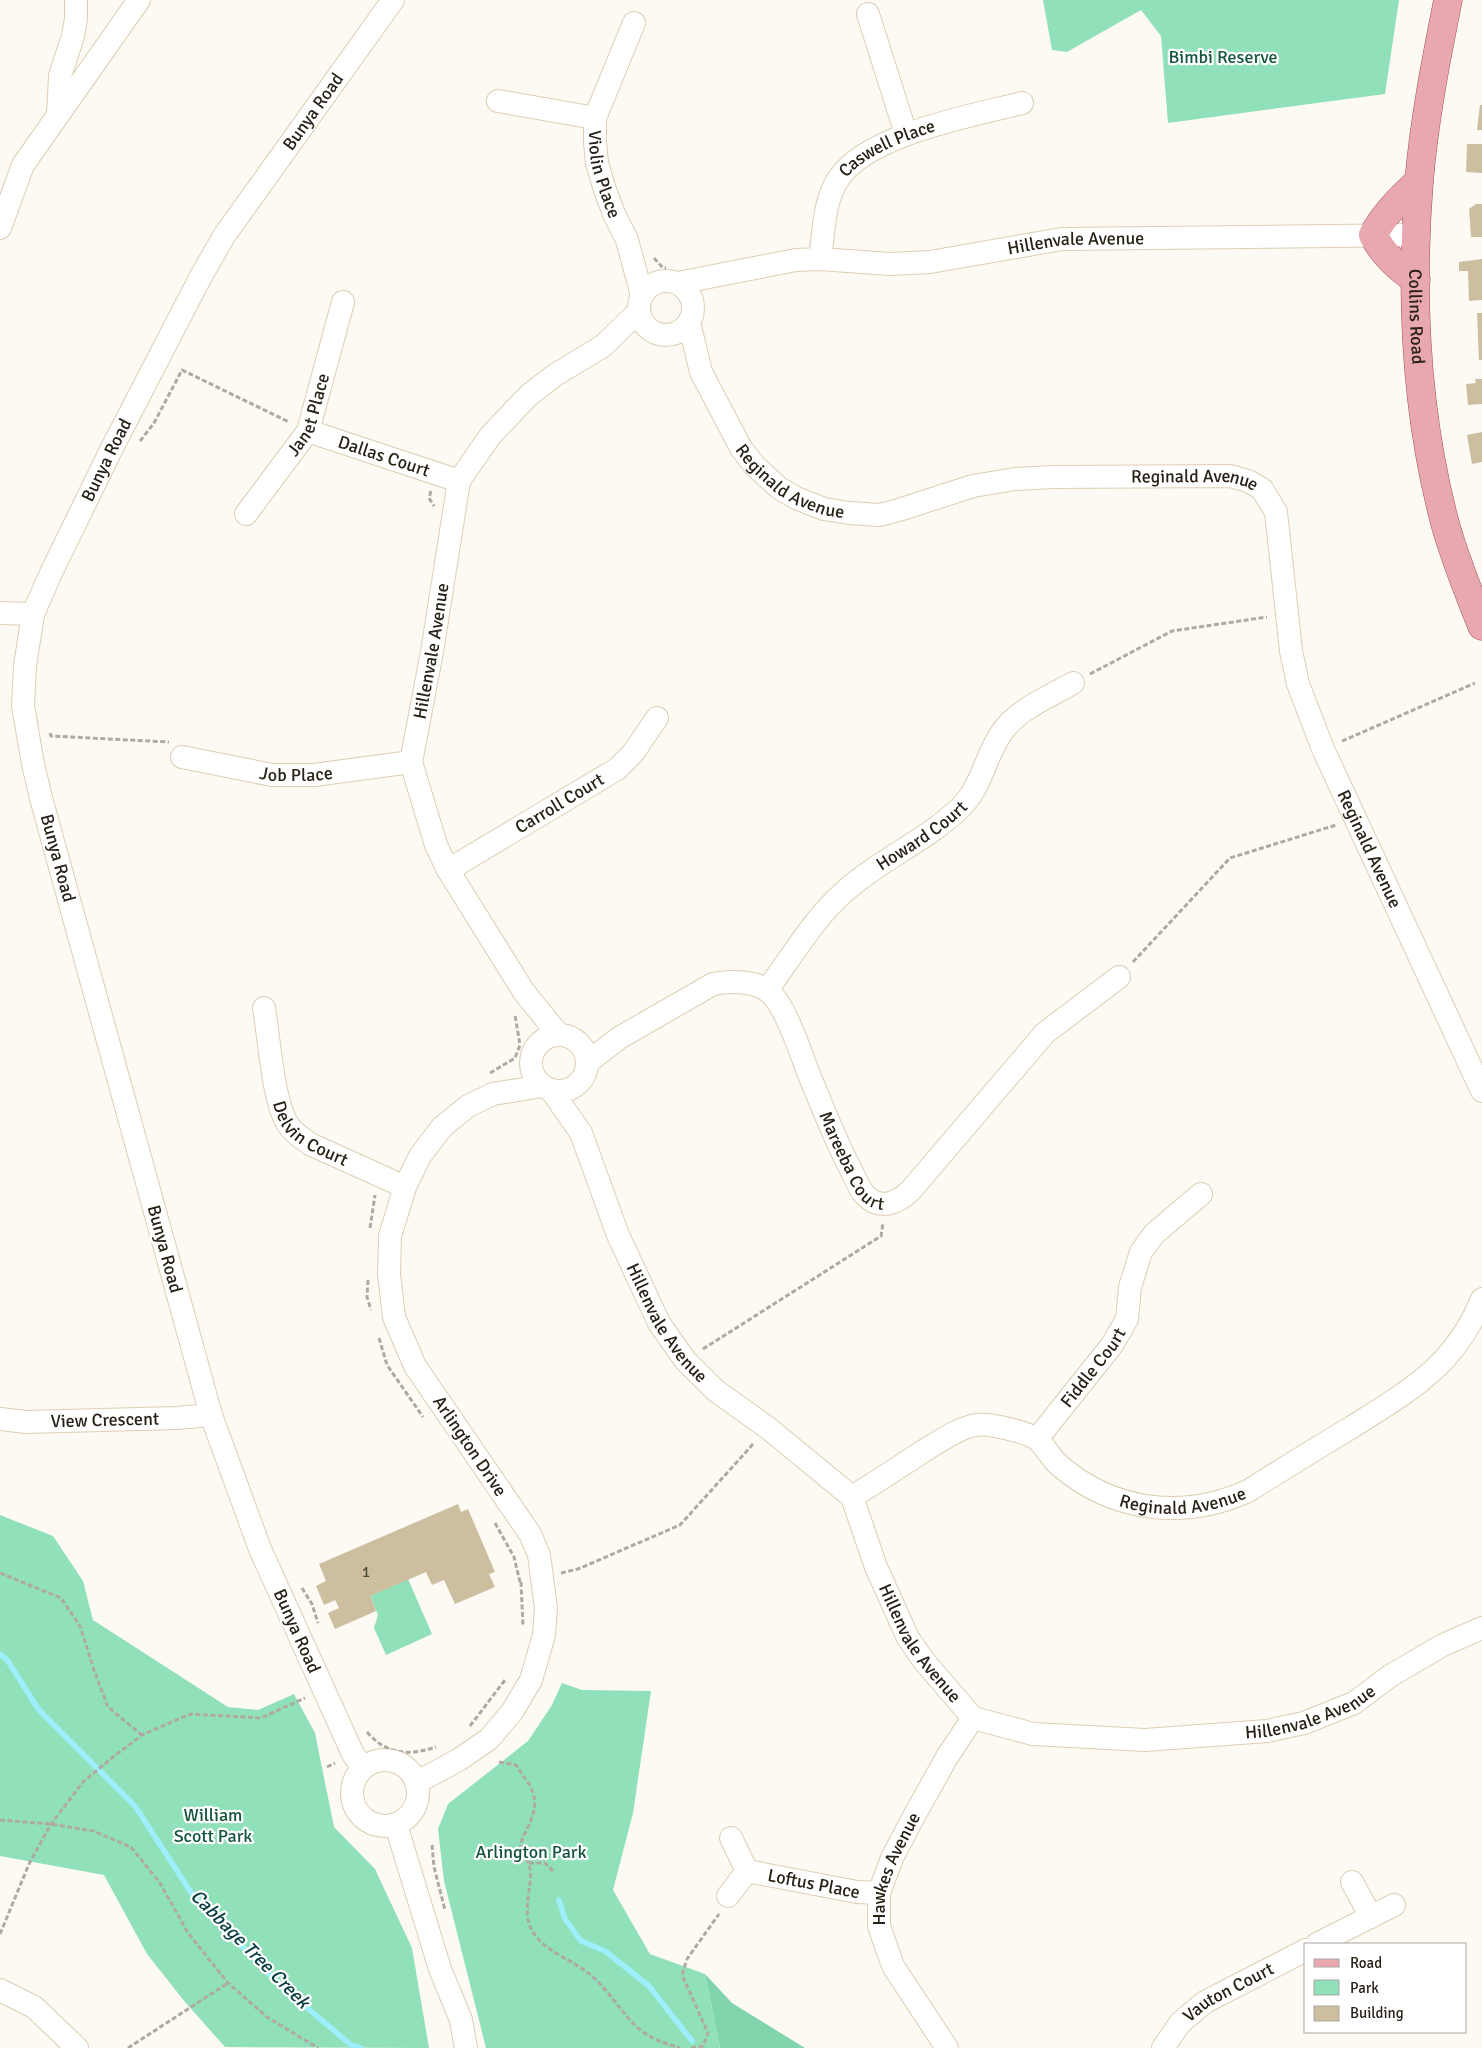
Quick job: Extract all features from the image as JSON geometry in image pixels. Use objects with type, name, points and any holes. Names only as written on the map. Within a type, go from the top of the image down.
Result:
[{"type":"main road","name":"Collins Road","points":[[1448,0],[1430,94],[1419,181],[1416,280],[1422,394],[1431,461],[1447,528],[1482,626]]},
{"type":"main road","points":[[1416,280],[1393,264],[1380,249],[1373,235],[1382,218],[1419,181]]},
{"type":"street","points":[[58,116],[60,76],[73,36],[76,19],[76,0]]},
{"type":"street","points":[[0,228],[23,165],[139,0]]},
{"type":"street","name":"Bunya Road","points":[[363,1768],[352,1754],[260,1549],[210,1415],[33,764],[24,706],[25,666],[33,614],[112,448],[200,278],[224,236],[393,0]]},
{"type":"street","points":[[868,14],[906,134]]},
{"type":"street","name":"Violin Place","points":[[634,23],[596,118],[598,163],[614,214],[633,246],[670,277]]},
{"type":"street","points":[[498,101],[596,118]]},
{"type":"street","name":"Caswell Place","points":[[820,259],[829,200],[838,179],[852,163],[869,152],[906,134],[1022,103]]},
{"type":"street","name":"Hillenvale Avenue","points":[[670,277],[740,270],[796,260],[820,259],[890,264],[930,262],[1062,239],[1416,234]]},
{"type":"street","name":"Violin Place","points":[[633,246],[641,303]]},
{"type":"street","name":"Hillenvale Avenue","points":[[691,311],[740,270]]},
{"type":"street","points":[[670,277],[684,287],[691,311],[679,332],[660,334],[645,324],[641,303],[654,283],[670,277]]},
{"type":"street","name":"Janet Place","points":[[246,514],[308,431],[343,302]]},
{"type":"street","name":"Hillenvale Avenue","points":[[533,1052],[519,1000],[436,845],[411,762],[432,652],[459,480],[490,436],[528,396],[555,375],[603,346],[641,303]]},
{"type":"street","name":"Reginald Avenue","points":[[691,311],[702,372],[732,432],[754,465],[779,488],[796,498],[824,509],[849,513],[880,514],[902,509],[973,486],[1015,479],[1053,477],[1230,476],[1248,481],[1262,489],[1276,512],[1287,614],[1298,684],[1323,749],[1482,1091]]},
{"type":"street","name":"Hillenvale Avenue","points":[[603,346],[660,334]]},
{"type":"street","name":"Reginald Avenue","points":[[660,334],[702,372]]},
{"type":"street","name":"Dallas Court","points":[[308,431],[459,480]]},
{"type":"street","points":[[0,613],[33,614]]},
{"type":"street","name":"Howard Court","points":[[768,990],[824,912],[845,890],[951,816],[967,801],[975,789],[1002,731],[1019,714],[1073,683]]},
{"type":"street","name":"Carroll Court","points":[[448,870],[616,769],[633,753],[657,718]]},
{"type":"street","name":"Job Place","points":[[182,757],[272,775],[314,775],[411,762]]},
{"type":"street","name":"Mareeba Court","points":[[768,990],[789,1025],[840,1147],[860,1187],[865,1195],[874,1201],[886,1205],[898,1201],[911,1190],[1045,1033],[1118,977]]},
{"type":"street","points":[[584,1053],[619,1038],[713,984],[729,981],[768,990]]},
{"type":"street","name":"Hillenvale Avenue","points":[[519,1000],[558,1034]]},
{"type":"street","name":"Delvin Court","points":[[264,1008],[279,1103],[287,1124],[310,1144],[405,1187]]},
{"type":"street","points":[[550,1035],[570,1036],[584,1053],[586,1073],[579,1083],[566,1091],[547,1088],[535,1079],[531,1069],[533,1052],[550,1035]]},
{"type":"street","name":"Arlington Drive","points":[[416,1784],[460,1759],[489,1739],[512,1712],[531,1680],[541,1646],[546,1608],[539,1555],[530,1534],[415,1366],[394,1316],[389,1274],[390,1236],[405,1187],[420,1156],[442,1127],[468,1106],[488,1085],[533,1052]]},
{"type":"street","name":"Hillenvale Avenue","points":[[579,1083],[581,1133]]},
{"type":"street","name":"Arlington Drive","points":[[488,1085],[547,1088]]},
{"type":"street","name":"Hillenvale Avenue","points":[[547,1088],[581,1133],[618,1235],[659,1323],[686,1360],[715,1390],[768,1428],[852,1497],[876,1567],[908,1638],[924,1661],[973,1718],[1032,1734],[1145,1740],[1267,1731],[1304,1723],[1354,1703],[1390,1676],[1443,1646],[1482,1628]]},
{"type":"street","name":"Fiddle Court","points":[[1037,1439],[1112,1345],[1127,1319],[1130,1287],[1141,1252],[1154,1234],[1201,1194]]},
{"type":"street","name":"Reginald Avenue","points":[[1037,1439],[1059,1466],[1083,1482],[1113,1498],[1139,1505],[1166,1508],[1189,1508],[1226,1501],[1248,1491],[1412,1389],[1445,1359],[1466,1330],[1482,1299]]},
{"type":"street","name":"View Crescent","points":[[0,1419],[26,1422],[178,1418],[210,1415]]},
{"type":"street","points":[[852,1497],[948,1436],[976,1425],[994,1425],[1037,1439]]},
{"type":"street","name":"Hawkes Avenue","points":[[946,2048],[893,1966],[880,1926],[879,1893],[892,1858],[909,1826],[948,1757],[973,1718]]},
{"type":"street","points":[[394,1761],[404,1766],[412,1774],[416,1784],[416,1803],[412,1812],[405,1820],[386,1827],[376,1826],[359,1815],[354,1806],[352,1785],[356,1776],[363,1768],[372,1762],[394,1761]]},
{"type":"street","points":[[396,1824],[440,1969],[461,2020],[466,2048]]},
{"type":"street","name":"Loftus Place","points":[[731,1838],[747,1871]]},
{"type":"street","name":"Loftus Place","points":[[747,1871],[857,1892],[879,1893]]},
{"type":"street","name":"Loftus Place","points":[[728,1896],[747,1871]]},
{"type":"street","points":[[1352,1882],[1371,1917]]},
{"type":"street","points":[[1319,1943],[1394,1905]]},
{"type":"street","name":"Vauton Court","points":[[1162,2048],[1180,2023],[1205,2002],[1304,1951]]},
{"type":"street","points":[[440,1969],[452,2048]]},
{"type":"street","points":[[0,1990],[34,2007],[77,2048]]},
{"type":"path","points":[[633,246],[646,250],[670,277]]},
{"type":"path","points":[[112,448],[130,454],[154,423],[182,370],[308,431]]},
{"type":"path","points":[[436,473],[429,498],[438,515]]},
{"type":"path","points":[[1073,683],[1172,630],[1287,614]]},
{"type":"path","points":[[1323,749],[1475,683]]},
{"type":"path","points":[[50,730],[51,736],[171,742],[182,757]]},
{"type":"path","points":[[1118,977],[1230,858],[1356,819]]},
{"type":"path","points":[[488,1085],[515,1058],[520,1045],[519,1000]]},
{"type":"path","points":[[370,1231],[375,1203],[375,1174]]},
{"type":"path","points":[[686,1360],[881,1236],[886,1205]]},
{"type":"path","points":[[368,1278],[367,1297],[372,1314]]},
{"type":"path","points":[[377,1331],[386,1365],[425,1421]]},
{"type":"path","points":[[520,1582],[578,1569],[680,1525],[768,1428]]},
{"type":"path","points":[[491,1516],[514,1557],[520,1582],[523,1631]]},
{"type":"path","points":[[0,1573],[61,1598],[80,1626],[108,1707],[142,1735]]},
{"type":"path","points":[[466,1733],[472,1722],[509,1675]]},
{"type":"path","points":[[0,1934],[29,1864],[51,1824],[83,1782],[142,1735],[190,1714],[261,1718],[305,1698]]},
{"type":"path","points":[[374,1741],[385,1748],[418,1753],[444,1744]]},
{"type":"path","points":[[500,1762],[516,1765],[532,1789],[536,1808],[521,1844],[522,1854],[529,1863],[528,1921],[533,1933],[542,1943],[593,1977],[637,2028],[652,2038],[680,2048]]},
{"type":"path","points":[[0,1820],[93,1830],[131,1847],[160,1883],[188,1933],[228,1983],[267,2017],[318,2048]]},
{"type":"path","points":[[529,1863],[545,1864],[553,1871]]},
{"type":"path","points":[[691,2048],[703,2046],[708,2033],[682,1975],[687,1958],[725,1906],[728,1896]]},
{"type":"path","points":[[128,2048],[228,1983]]},
{"type":"green space","name":"Bimbi Reserve","points":[[1043,0],[1399,0],[1385,94],[1168,123],[1161,36],[1141,10],[1067,52],[1052,50]]},
{"type":"green space","name":"William Scott Park","points":[[0,1515],[53,1536],[83,1581],[93,1620],[228,1707],[258,1710],[294,1694],[315,1733],[334,1827],[375,1869],[412,1948],[429,2048],[225,2047],[185,2002],[147,1954],[104,1875],[0,1856]]},
{"type":"green space","points":[[408,1579],[432,1634],[386,1655],[374,1628],[378,1615],[370,1596]]},
{"type":"green space","name":"Arlington Park","points":[[562,1683],[582,1690],[651,1691],[633,1813],[613,1890],[650,1954],[705,1974],[720,2048],[486,2048],[444,1881],[438,1829],[448,1804],[528,1741],[552,1705]]},
{"type":"green space","points":[[705,1974],[732,2003],[805,2048],[720,2048]]},
{"type":"building","points":[[1480,105],[1482,105],[1482,130],[1477,130]]},
{"type":"building","points":[[1467,144],[1482,144],[1482,173],[1466,172]]},
{"type":"building","points":[[1476,204],[1482,204],[1482,237],[1471,237],[1469,209]]},
{"type":"building","points":[[1482,259],[1482,300],[1469,301],[1468,271],[1459,271],[1459,262]]},
{"type":"building","points":[[1477,313],[1482,313],[1482,360],[1479,360]]},
{"type":"building","points":[[1475,379],[1482,379],[1482,404],[1468,405],[1466,384],[1476,383]]},
{"type":"building","points":[[1482,432],[1482,462],[1472,464],[1467,435]]},
{"type":"building","points":[[458,1504],[461,1512],[468,1509],[495,1572],[489,1574],[495,1587],[455,1604],[444,1580],[432,1585],[426,1572],[370,1596],[376,1611],[335,1629],[328,1613],[339,1608],[335,1600],[324,1605],[316,1586],[326,1581],[319,1564]]},
{"type":"waterway","name":"Cabbage Tree Creek","points":[[0,1654],[8,1661],[38,1709],[135,1806],[194,1897],[279,1984],[351,2045],[361,2048]]},
{"type":"waterway","points":[[559,1900],[565,1919],[581,1941],[605,1951],[649,1986],[692,2041]]}]
